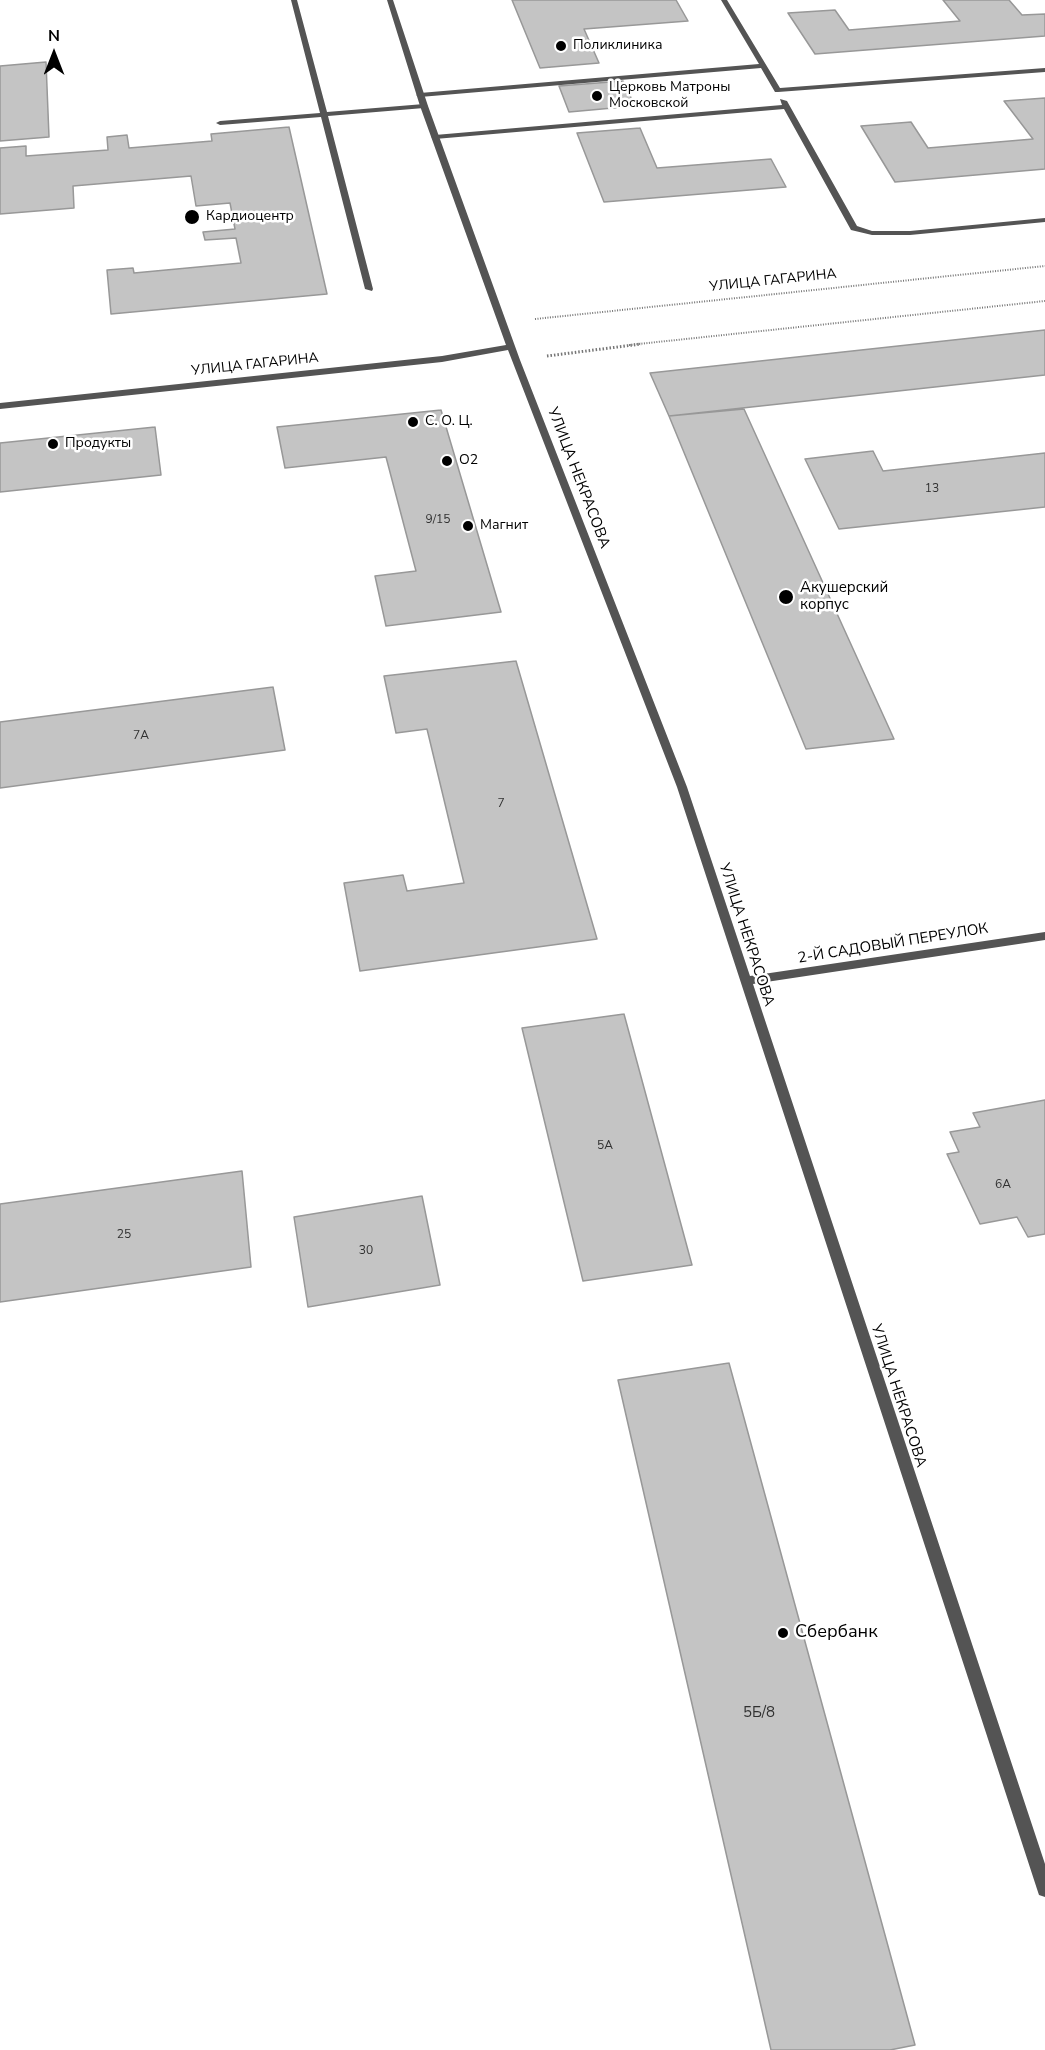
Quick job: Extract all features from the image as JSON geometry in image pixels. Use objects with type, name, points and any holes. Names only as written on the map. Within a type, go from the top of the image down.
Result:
[{"type":"street","points":[[294,0],[369,289]]},
{"type":"street","name":"УЛИЦА НЕКРАСОВА","points":[[390,0],[422,100],[516,360],[682,787],[1045,1889]]},
{"type":"street","points":[[724,0],[778,90],[854,228],[872,233],[910,233],[1045,220]]},
{"type":"street","points":[[220,123],[763,66]]},
{"type":"street","points":[[778,90],[1045,70]]},
{"type":"street","points":[[435,137],[786,107]]},
{"type":"street","name":"УЛИЦА ГАГАРИНА","points":[[0,406],[442,359],[512,346]]},
{"type":"street","name":"2-Й САДОВЫЙ ПЕРЕУЛОК","points":[[746,981],[1045,936]]},
{"type":"path","name":"УЛИЦА ГАГАРИНА","points":[[504,323],[1045,266]]},
{"type":"path","points":[[516,360],[637,344],[1045,302]]},
{"type":"building","name":"Поликлиника","points":[[512,0],[676,0],[688,21],[584,29],[599,63],[540,68]]},
{"type":"building","points":[[943,0],[1009,0],[1022,15],[1045,14],[1045,36],[815,54],[788,13],[835,10],[849,30],[960,21]]},
{"type":"building","points":[[46,62],[49,137],[0,141],[0,66]]},
{"type":"building","name":"Церковь Матроны Московской","points":[[623,81],[635,106],[569,112],[559,86]]},
{"type":"building","points":[[1045,98],[1045,169],[895,182],[861,126],[911,122],[928,148],[1033,139],[1004,101]]},
{"type":"building","points":[[289,127],[327,294],[111,314],[107,270],[133,268],[134,273],[241,263],[236,238],[205,240],[203,232],[235,229],[230,203],[196,206],[191,176],[73,186],[74,208],[0,214],[0,148],[26,146],[26,156],[108,150],[107,137],[127,135],[129,148],[212,141],[211,134]]},
{"type":"building","points":[[640,128],[657,168],[771,159],[786,187],[604,202],[577,133]]},
{"type":"building","points":[[1045,330],[1045,375],[669,416],[650,373]]},
{"type":"building","name":"Акушерский корпус","points":[[744,409],[894,739],[806,749],[669,416]]},
{"type":"building","points":[[441,410],[501,612],[386,626],[375,576],[416,571],[386,457],[285,468],[277,427]]},
{"type":"building","points":[[155,427],[161,475],[0,492],[0,443]]},
{"type":"building","points":[[873,451],[883,471],[1045,453],[1045,507],[839,529],[805,459]]},
{"type":"building","points":[[516,661],[597,939],[360,971],[344,883],[403,875],[407,891],[464,883],[427,729],[396,733],[384,676]]},
{"type":"building","points":[[273,687],[285,750],[0,788],[0,722]]},
{"type":"building","points":[[624,1014],[692,1265],[583,1281],[522,1028]]},
{"type":"building","points":[[1045,1100],[1045,1234],[1028,1237],[1017,1217],[980,1224],[947,1154],[959,1152],[950,1132],[980,1127],[973,1113]]},
{"type":"building","points":[[242,1171],[251,1267],[0,1302],[0,1204]]},
{"type":"building","points":[[422,1196],[440,1285],[308,1307],[294,1217]]},
{"type":"building","points":[[729,1363],[915,2045],[890,2050],[771,2050],[618,1380]]},
{"type":"place","name":"Поликлиника","points":[[561,46]]},
{"type":"place","name":"Церковь Матроны Московской","points":[[597,96]]},
{"type":"place","name":"Кардиоцентр","points":[[192,217]]},
{"type":"place","name":"С. О. Ц.","points":[[413,422]]},
{"type":"place","name":"Продукты","points":[[53,444]]},
{"type":"place","name":"O2","points":[[447,461]]},
{"type":"place","name":"Магнит","points":[[468,526]]},
{"type":"place","name":"Акушерский корпус","points":[[786,597]]},
{"type":"place","name":"Сбербанк","points":[[783,1633]]}]
